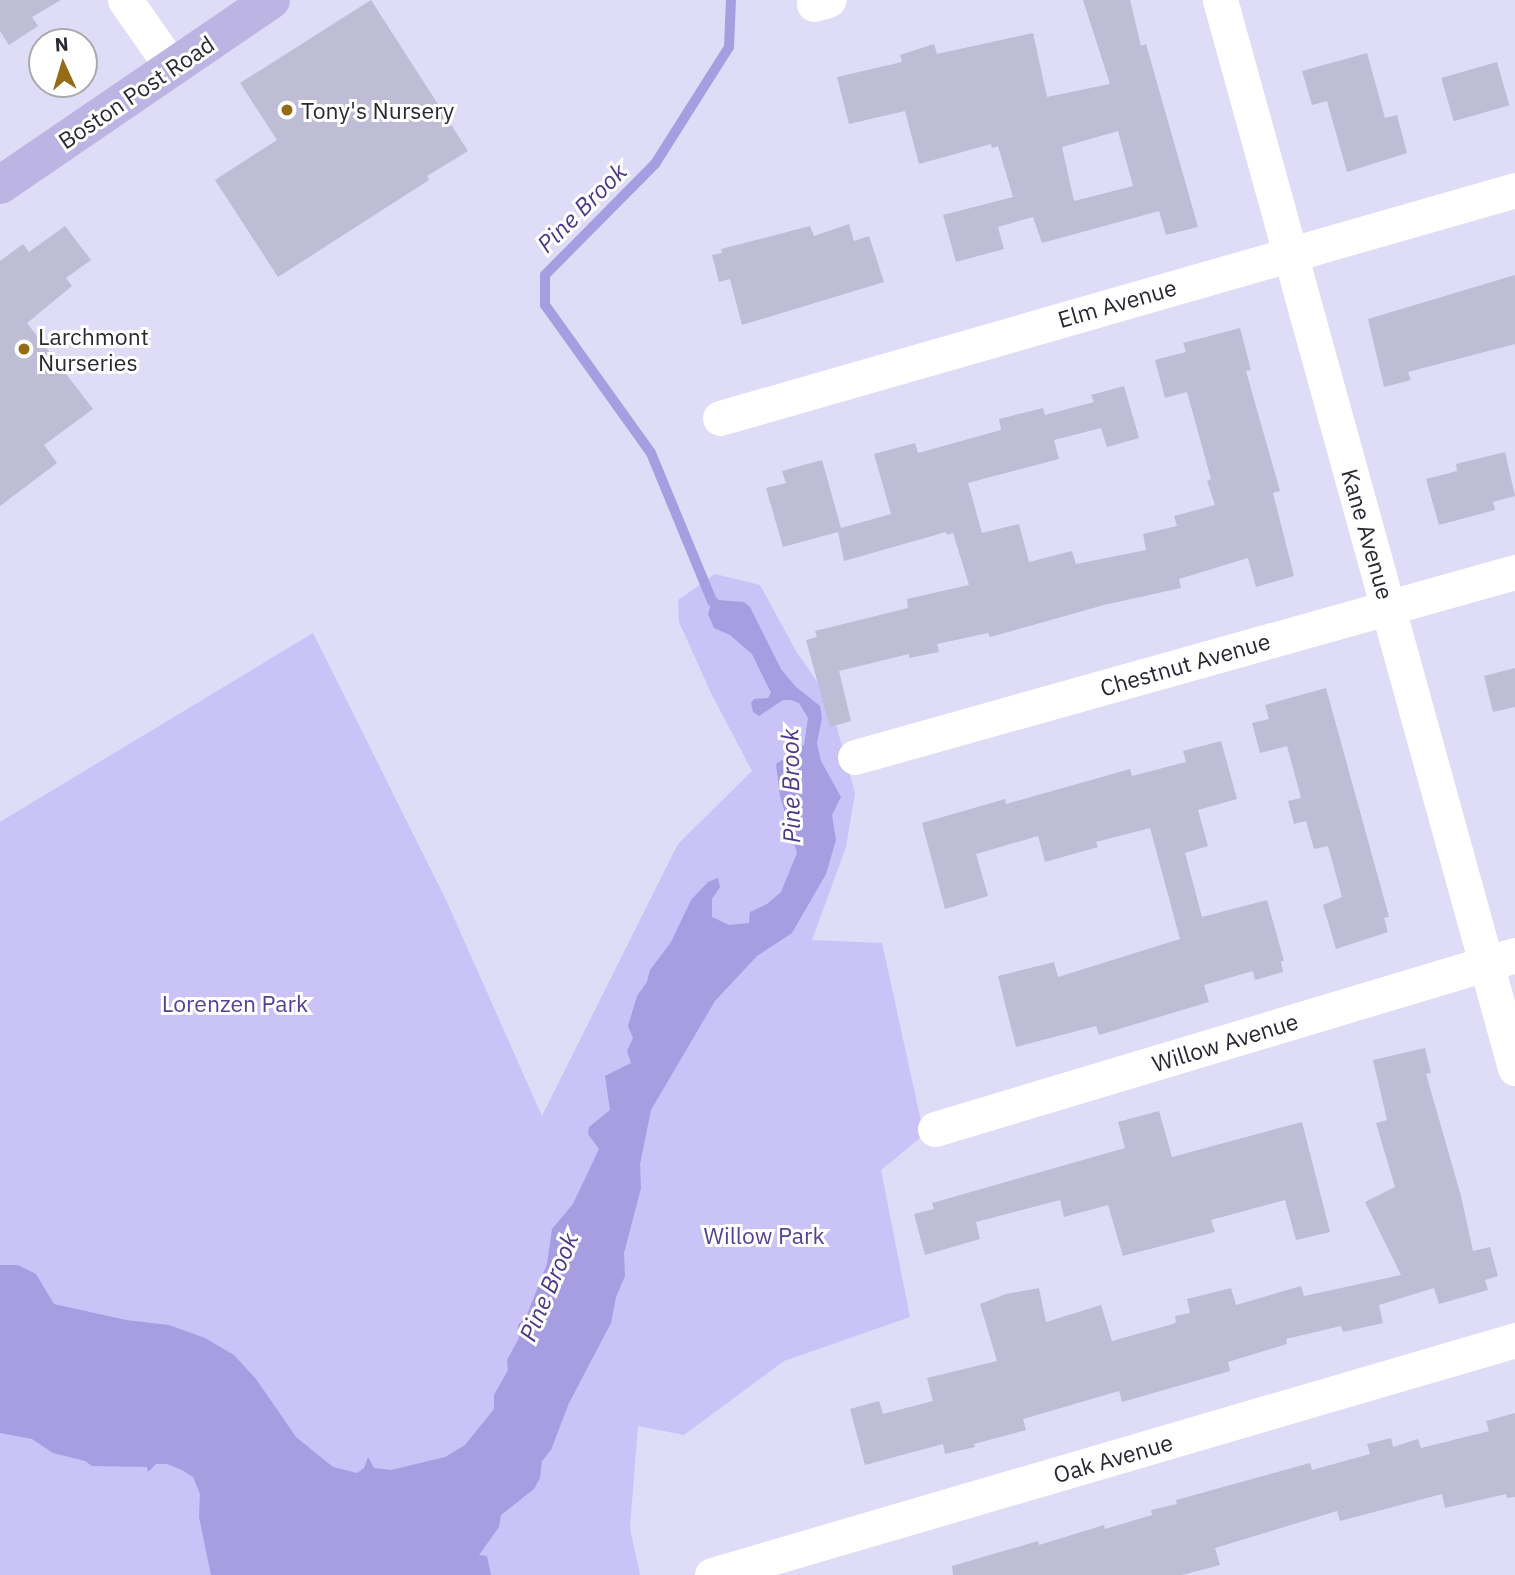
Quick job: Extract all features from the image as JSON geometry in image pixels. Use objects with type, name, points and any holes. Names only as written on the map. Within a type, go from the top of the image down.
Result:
[{"type":"main road","name":"Boston Post Road","points":[[0,185],[271,0]]},
{"type":"street","points":[[125,0],[172,67]]},
{"type":"street","name":"Kane Avenue","points":[[1220,0],[1389,606],[1501,959],[1515,1068]]},
{"type":"street","name":"Elm Avenue","points":[[720,418],[1515,190]]},
{"type":"street","name":"Chestnut Avenue","points":[[855,757],[1515,572]]},
{"type":"street","name":"Willow Avenue","points":[[935,1129],[1501,959]]},
{"type":"street","name":"Oak Avenue","points":[[712,1575],[1515,1340]]},
{"type":"green space","points":[[715,574],[760,585],[796,651],[829,699],[855,793],[846,847],[812,940],[882,943],[924,1135],[881,1170],[910,1317],[784,1361],[684,1435],[638,1426],[630,1528],[640,1575],[0,1575],[0,822],[313,633],[447,902],[542,1116],[678,844],[752,771],[711,693],[679,622],[678,600]]},
{"type":"water","points":[[712,601],[744,602],[750,607],[781,669],[795,686],[820,706],[822,718],[817,743],[821,761],[841,797],[832,815],[836,840],[826,874],[792,933],[757,956],[715,1001],[651,1110],[640,1164],[641,1188],[624,1253],[625,1276],[616,1297],[611,1323],[569,1403],[551,1450],[542,1461],[540,1478],[534,1489],[501,1515],[499,1527],[479,1555],[487,1556],[491,1575],[211,1575],[199,1517],[200,1494],[193,1477],[167,1464],[156,1464],[148,1472],[147,1467],[92,1466],[85,1461],[53,1453],[32,1439],[0,1433],[0,1265],[18,1265],[36,1274],[54,1304],[126,1320],[169,1325],[205,1338],[234,1355],[256,1379],[296,1437],[333,1467],[357,1473],[364,1468],[368,1457],[374,1468],[391,1470],[445,1457],[465,1445],[494,1409],[494,1395],[508,1370],[507,1360],[519,1338],[518,1325],[526,1317],[547,1264],[552,1229],[573,1204],[599,1149],[588,1134],[589,1127],[610,1110],[605,1076],[631,1063],[627,1051],[633,1038],[628,1026],[637,996],[647,982],[650,970],[671,942],[691,900],[708,882],[718,878],[720,887],[712,899],[712,917],[729,925],[749,923],[750,912],[767,904],[781,892],[797,853],[780,796],[776,764],[804,745],[808,718],[799,703],[791,700],[783,700],[759,716],[753,712],[751,703],[754,699],[768,698],[771,693],[752,654],[730,635],[714,628],[708,614]]},
{"type":"building","points":[[0,0],[61,0],[32,17],[38,26],[28,28],[28,33],[9,45],[0,31]]},
{"type":"building","points":[[371,0],[468,151],[427,176],[429,180],[278,277],[215,180],[277,140],[240,83]]},
{"type":"building","points":[[1083,0],[1130,0],[1141,46],[1146,44],[1198,227],[1166,235],[1159,211],[1042,243],[1033,217],[998,227],[1004,249],[956,262],[943,215],[1013,197],[998,146],[992,148],[991,144],[919,164],[905,111],[849,124],[837,77],[902,62],[900,55],[934,44],[937,54],[1033,33],[1047,97],[1110,84]],"holes":[[[1118,131],[1133,186],[1074,201],[1062,147]]]},
{"type":"building","points":[[1367,53],[1385,118],[1397,115],[1407,153],[1347,172],[1327,101],[1312,105],[1302,71]]},
{"type":"building","points":[[1497,62],[1509,105],[1454,121],[1441,78]]},
{"type":"building","points":[[849,224],[854,241],[869,236],[884,282],[742,325],[730,279],[719,282],[712,255],[722,253],[721,249],[810,226],[814,236]]},
{"type":"building","name":"Larchmont Nurseries","points":[[65,226],[91,260],[66,278],[72,286],[27,323],[93,409],[44,445],[57,463],[0,506],[0,261],[23,244],[29,252]]},
{"type":"building","points":[[1515,275],[1515,344],[1408,372],[1411,380],[1384,387],[1368,319]]},
{"type":"building","points":[[1240,328],[1251,370],[1246,371],[1280,491],[1273,493],[1294,576],[1256,587],[1248,558],[1179,579],[1181,588],[1104,605],[990,637],[988,633],[937,644],[939,652],[909,658],[909,654],[839,671],[851,721],[830,727],[806,640],[817,637],[815,631],[908,608],[907,599],[969,585],[953,533],[947,535],[946,532],[844,561],[838,532],[783,547],[766,488],[786,483],[782,471],[822,460],[841,528],[891,514],[874,454],[915,443],[918,453],[1001,430],[999,419],[1043,408],[1045,415],[1094,402],[1091,395],[1124,386],[1139,438],[1107,447],[1101,428],[1054,440],[1059,459],[968,483],[982,533],[1019,524],[1029,562],[1072,551],[1076,564],[1146,550],[1143,534],[1177,526],[1174,516],[1215,505],[1207,481],[1211,479],[1187,392],[1165,398],[1155,360],[1186,352],[1183,343]]},
{"type":"building","points":[[1505,452],[1515,496],[1493,502],[1495,510],[1439,525],[1426,479],[1457,471],[1456,464]]},
{"type":"building","points":[[1515,668],[1515,707],[1493,712],[1484,676]]},
{"type":"building","points":[[1326,688],[1389,917],[1384,918],[1388,932],[1336,949],[1323,905],[1342,897],[1328,846],[1314,849],[1306,821],[1294,824],[1288,801],[1301,798],[1287,746],[1260,753],[1252,723],[1269,719],[1265,705]]},
{"type":"building","points":[[1221,741],[1237,799],[1198,810],[1208,846],[1185,853],[1202,917],[1267,900],[1284,961],[1281,961],[1283,972],[1255,980],[1253,971],[1204,985],[1209,1002],[1099,1035],[1096,1026],[1016,1047],[998,976],[1054,962],[1058,977],[1180,939],[1150,828],[1096,842],[1098,847],[1045,862],[1038,836],[976,854],[988,896],[945,909],[922,823],[1005,799],[1006,804],[1130,769],[1132,776],[1186,762],[1183,751]]},
{"type":"building","points":[[1425,1048],[1431,1073],[1426,1074],[1461,1196],[1473,1251],[1490,1247],[1498,1276],[1485,1280],[1488,1290],[1439,1304],[1434,1288],[1379,1305],[1383,1323],[1343,1332],[1341,1326],[1286,1339],[1287,1344],[1228,1362],[1230,1371],[1122,1402],[1119,1391],[1023,1419],[1026,1430],[974,1444],[975,1447],[945,1454],[943,1444],[865,1465],[850,1409],[879,1401],[883,1414],[933,1401],[927,1378],[997,1361],[980,1304],[1006,1294],[1039,1288],[1046,1322],[1101,1305],[1112,1341],[1173,1324],[1176,1322],[1175,1316],[1190,1313],[1187,1299],[1231,1288],[1236,1305],[1301,1286],[1304,1296],[1401,1275],[1365,1202],[1395,1187],[1376,1123],[1387,1120],[1373,1060]]},
{"type":"building","points":[[1159,1111],[1172,1157],[1302,1122],[1330,1232],[1296,1240],[1285,1200],[1211,1220],[1215,1232],[1123,1256],[1108,1205],[1064,1217],[1060,1200],[976,1222],[980,1239],[925,1255],[914,1214],[934,1209],[932,1203],[1125,1148],[1118,1122]]},
{"type":"building","points":[[1515,1413],[1515,1497],[1507,1498],[1506,1494],[1445,1508],[1442,1494],[1340,1521],[1337,1511],[1215,1548],[1220,1565],[1182,1575],[953,1575],[952,1566],[1038,1541],[1039,1545],[1104,1525],[1105,1529],[1152,1515],[1151,1510],[1177,1504],[1176,1500],[1310,1463],[1312,1470],[1370,1454],[1367,1444],[1391,1438],[1393,1447],[1418,1439],[1421,1448],[1489,1431],[1486,1421]]},
{"type":"waterway","name":"Pine Brook","points":[[720,607],[712,601],[651,453],[545,305],[545,275],[655,164],[729,47],[731,0]]},
{"type":"place","name":"Tony's Nursery","points":[[287,110]]},
{"type":"place","name":"Larchmont Nurseries","points":[[24,349]]},
{"type":"park label","name":"Lorenzen Park","points":[[235,1003]]},
{"type":"park label","name":"Willow Park","points":[[764,1235]]}]
